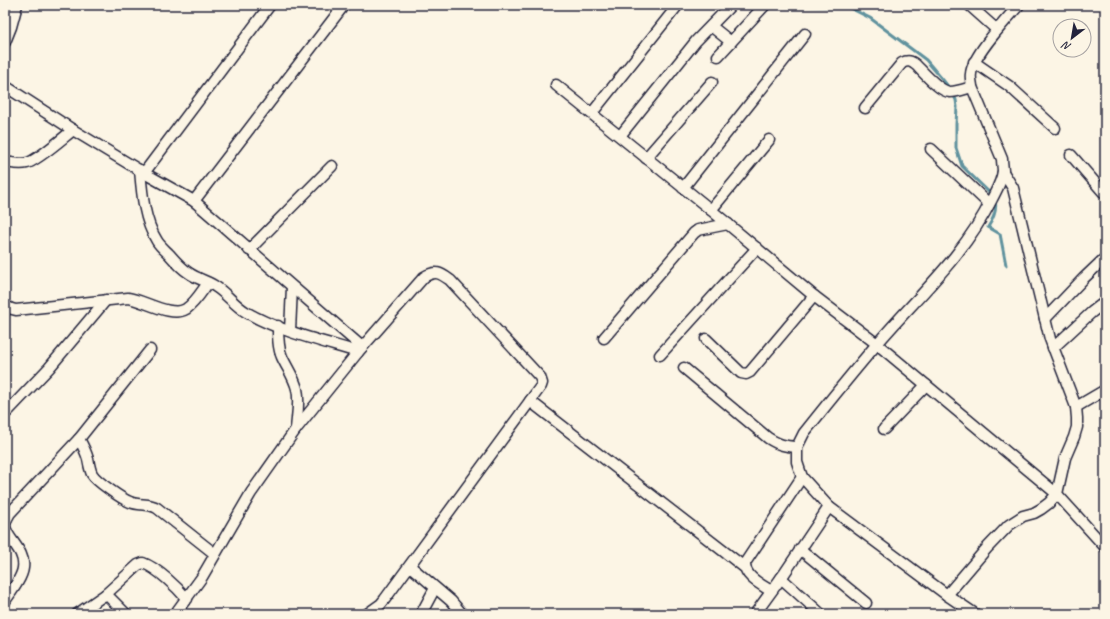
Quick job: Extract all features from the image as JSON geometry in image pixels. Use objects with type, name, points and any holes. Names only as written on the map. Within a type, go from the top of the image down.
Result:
[{"type":"street","points":[[5,42],[17,5]]},
{"type":"street","points":[[270,5],[142,172],[142,194],[145,213],[157,242],[170,256],[186,271],[216,286],[230,300],[245,311],[265,322],[290,331],[360,349]]},
{"type":"street","points":[[194,202],[344,5]]},
{"type":"street","points":[[592,113],[678,5]]},
{"type":"street","points":[[620,136],[691,47],[731,5]]},
{"type":"street","points":[[718,56],[765,5]]},
{"type":"street","points":[[968,5],[997,30]]},
{"type":"street","points":[[975,614],[947,595],[829,507],[802,477],[797,462],[797,447],[804,433],[877,344],[946,268],[968,239],[991,201],[1003,172],[1002,159],[972,87],[970,74],[974,62],[997,30],[1019,5]]},
{"type":"street","points":[[711,26],[730,42]]},
{"type":"street","points":[[683,188],[805,34]]},
{"type":"street","points":[[865,108],[902,63],[907,61],[911,61],[946,92],[972,87]]},
{"type":"street","points":[[974,62],[1009,86],[1055,128]]},
{"type":"street","points":[[646,158],[712,82]]},
{"type":"street","points":[[556,85],[711,210],[814,296],[877,344],[1057,494],[1105,547]]},
{"type":"street","points":[[5,86],[73,130],[194,202],[292,287],[360,349]]},
{"type":"street","points":[[5,162],[23,164],[28,163],[38,158],[73,130]]},
{"type":"street","points":[[711,210],[769,140]]},
{"type":"street","points":[[931,149],[991,201]]},
{"type":"street","points":[[1071,155],[1105,194]]},
{"type":"street","points":[[249,250],[332,166]]},
{"type":"street","points":[[947,595],[987,548],[1009,525],[1023,516],[1034,513],[1049,504],[1057,494],[1065,458],[1076,432],[1076,407],[1053,348],[1013,188],[1003,172]]},
{"type":"street","points":[[604,338],[694,233],[698,230],[728,224]]},
{"type":"street","points":[[660,355],[757,248]]},
{"type":"street","points":[[1045,319],[1105,258]]},
{"type":"street","points":[[176,614],[202,577],[251,494],[296,429],[360,349],[424,277],[431,272],[440,273],[450,280],[540,377],[542,383],[385,599],[381,604],[367,614]]},
{"type":"street","points":[[5,306],[16,310],[124,298],[134,299],[174,312],[186,309],[208,283]]},
{"type":"street","points":[[290,331],[292,287]]},
{"type":"street","points":[[706,339],[741,373],[746,374],[750,372],[814,296]]},
{"type":"street","points":[[7,412],[49,368],[106,300]]},
{"type":"street","points":[[1053,348],[1105,302]]},
{"type":"street","points":[[278,326],[279,349],[297,389],[298,399],[296,429]]},
{"type":"street","points":[[5,601],[24,567],[20,552],[6,529],[5,524],[10,513],[79,439],[150,350]]},
{"type":"street","points":[[684,368],[776,444],[797,447]]},
{"type":"street","points":[[884,429],[926,385]]},
{"type":"street","points":[[1076,407],[1105,390]]},
{"type":"street","points":[[530,401],[744,567],[749,576],[771,591]]},
{"type":"street","points":[[79,439],[86,453],[91,472],[95,478],[127,501],[135,504],[151,505],[157,508],[215,554]]},
{"type":"street","points":[[744,567],[744,563],[802,477]]},
{"type":"street","points":[[755,614],[829,507]]},
{"type":"street","points":[[800,549],[866,603]]},
{"type":"street","points":[[77,614],[106,594],[138,565],[143,563],[168,580],[187,599]]},
{"type":"street","points":[[410,566],[451,601],[462,614]]},
{"type":"street","points":[[781,578],[821,614]]},
{"type":"street","points":[[421,614],[435,588]]},
{"type":"street","points":[[106,594],[126,614]]},
{"type":"waterway","points":[[792,5],[848,7],[870,18],[926,60],[950,89]]},
{"type":"waterway","points":[[953,94],[957,107],[956,148],[962,166],[994,197],[996,205],[995,212],[988,227],[1000,234],[1006,265]]}]
